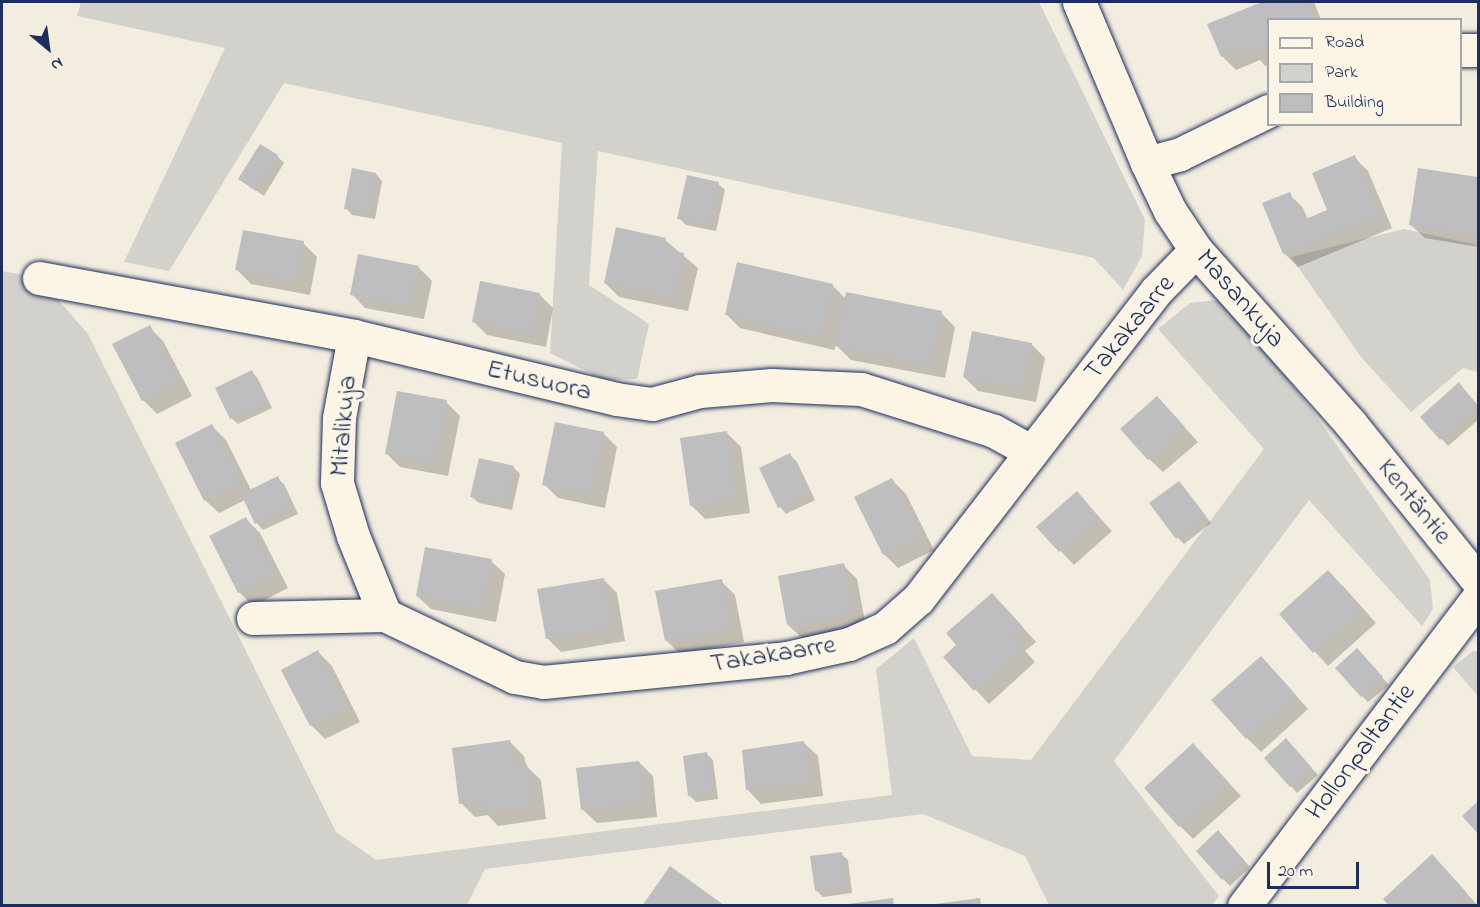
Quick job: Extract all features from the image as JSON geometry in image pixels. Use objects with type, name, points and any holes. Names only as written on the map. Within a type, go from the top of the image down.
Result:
[{"type":"street","name":"Masankuja","points":[[1079,2],[1147,163],[1170,211],[1196,249],[1350,423]]},
{"type":"street","points":[[1462,50],[1479,50]]},
{"type":"street","points":[[1147,163],[1180,154],[1267,112]]},
{"type":"street","name":"Takakaarre","points":[[254,618],[385,615],[515,677],[543,682],[786,658],[849,644],[885,628],[918,599],[1156,291],[1196,249]]},
{"type":"street","name":"Etusuora","points":[[39,278],[354,336],[616,399],[652,404],[700,391],[772,385],[861,389],[994,430],[1032,452]]},
{"type":"street","name":"Mitalikuja","points":[[354,336],[339,418],[337,483],[353,536],[385,615]]},
{"type":"street","name":"Kentäntie","points":[[1350,423],[1479,581]]},
{"type":"street","name":"Hollonpaltantie","points":[[1244,906],[1479,597]]},
{"type":"green space","points":[[81,2],[1039,2],[1145,220],[1142,256],[1123,290],[1094,258],[598,151],[589,285],[649,324],[637,379],[604,380],[550,353],[562,143],[284,83],[169,271],[124,262],[225,48],[77,16]]},
{"type":"green space","points":[[1404,229],[1478,245],[1478,372],[1463,368],[1411,412],[1361,357],[1291,257]]},
{"type":"green space","points":[[2,271],[39,278],[88,334],[336,832],[376,860],[892,795],[876,669],[914,638],[972,756],[1031,760],[1264,449],[1158,329],[1190,303],[1218,300],[1251,333],[1313,411],[1430,580],[1433,609],[1422,626],[1309,500],[1114,761],[1219,896],[1212,905],[1049,905],[1025,856],[923,814],[485,869],[467,905],[2,905]]},
{"type":"green space","points":[[1473,651],[1478,651],[1478,696],[1453,667]]},
{"type":"building","points":[[1262,2],[1307,2],[1314,18],[1267,18],[1267,45],[1250,53],[1247,46],[1221,57],[1207,24]]},
{"type":"building","points":[[260,144],[278,155],[256,191],[238,179]]},
{"type":"building","points":[[1355,155],[1379,214],[1283,254],[1262,203],[1290,192],[1301,221],[1327,210],[1312,173]]},
{"type":"building","points":[[352,168],[376,173],[369,213],[344,209]]},
{"type":"building","points":[[1418,168],[1478,177],[1478,236],[1409,225]]},
{"type":"building","points":[[687,175],[719,182],[709,225],[677,219]]},
{"type":"building","points":[[616,227],[666,238],[663,248],[684,253],[674,298],[604,283]]},
{"type":"building","points":[[243,230],[304,241],[296,282],[235,270]]},
{"type":"building","points":[[358,254],[419,266],[410,306],[350,295]]},
{"type":"building","points":[[737,262],[833,284],[821,337],[725,315]]},
{"type":"building","points":[[480,281],[540,293],[532,334],[472,322]]},
{"type":"building","points":[[846,292],[942,311],[931,365],[835,346]]},
{"type":"building","points":[[150,325],[179,381],[142,401],[112,344]]},
{"type":"building","points":[[972,331],[1032,343],[1022,389],[963,377]]},
{"type":"building","points":[[252,370],[267,401],[230,419],[215,388]]},
{"type":"building","points":[[1459,382],[1478,408],[1440,440],[1420,417]]},
{"type":"building","points":[[397,391],[447,400],[434,463],[385,454]]},
{"type":"building","points":[[1157,396],[1185,427],[1148,460],[1120,429]]},
{"type":"building","points":[[555,422],[604,432],[591,495],[542,485]]},
{"type":"building","points":[[212,424],[241,481],[204,501],[175,443]]},
{"type":"building","points":[[727,431],[737,499],[690,506],[680,438]]},
{"type":"building","points":[[790,453],[810,493],[778,508],[759,468]]},
{"type":"building","points":[[479,458],[514,466],[506,505],[470,497]]},
{"type":"building","points":[[278,476],[292,507],[255,524],[241,494]]},
{"type":"building","points":[[892,478],[921,536],[883,555],[854,497]]},
{"type":"building","points":[[1179,481],[1206,516],[1176,539],[1149,503]]},
{"type":"building","points":[[1077,491],[1099,517],[1059,552],[1036,527]]},
{"type":"building","points":[[246,517],[275,574],[238,593],[209,536]]},
{"type":"building","points":[[425,547],[492,559],[482,609],[416,596]]},
{"type":"building","points":[[844,563],[853,613],[787,625],[778,576]]},
{"type":"building","points":[[1328,570],[1363,609],[1313,653],[1279,614]]},
{"type":"building","points":[[604,578],[612,627],[546,639],[537,589]]},
{"type":"building","points":[[722,579],[731,629],[665,641],[655,591]]},
{"type":"building","points":[[992,593],[1023,627],[1013,636],[1023,648],[974,691],[943,657],[956,645],[946,633]]},
{"type":"building","points":[[1357,648],[1383,677],[1361,697],[1335,668]]},
{"type":"building","points":[[318,650],[347,707],[310,726],[281,670]]},
{"type":"building","points":[[1261,656],[1296,695],[1246,739],[1211,700]]},
{"type":"building","points":[[1286,738],[1312,768],[1290,787],[1264,758]]},
{"type":"building","points":[[510,740],[516,766],[527,764],[533,806],[483,812],[481,801],[459,804],[452,748]]},
{"type":"building","points":[[804,741],[810,783],[746,790],[742,750]]},
{"type":"building","points":[[1193,743],[1228,782],[1179,827],[1144,788]]},
{"type":"building","points":[[707,752],[713,792],[688,796],[683,756]]},
{"type":"building","points":[[639,761],[644,803],[581,810],[576,768]]},
{"type":"building","points":[[1478,801],[1478,834],[1462,816]]},
{"type":"building","points":[[1218,830],[1244,860],[1222,880],[1196,851]]},
{"type":"building","points":[[842,852],[846,887],[815,891],[810,856]]},
{"type":"building","points":[[1432,854],[1467,893],[1453,906],[1389,906],[1383,899]]},
{"type":"building","points":[[670,866],[725,906],[642,906]]},
{"type":"building","points":[[893,898],[894,906],[849,906],[848,904]]},
{"type":"building","points":[[980,898],[981,906],[935,906],[935,904]]}]
